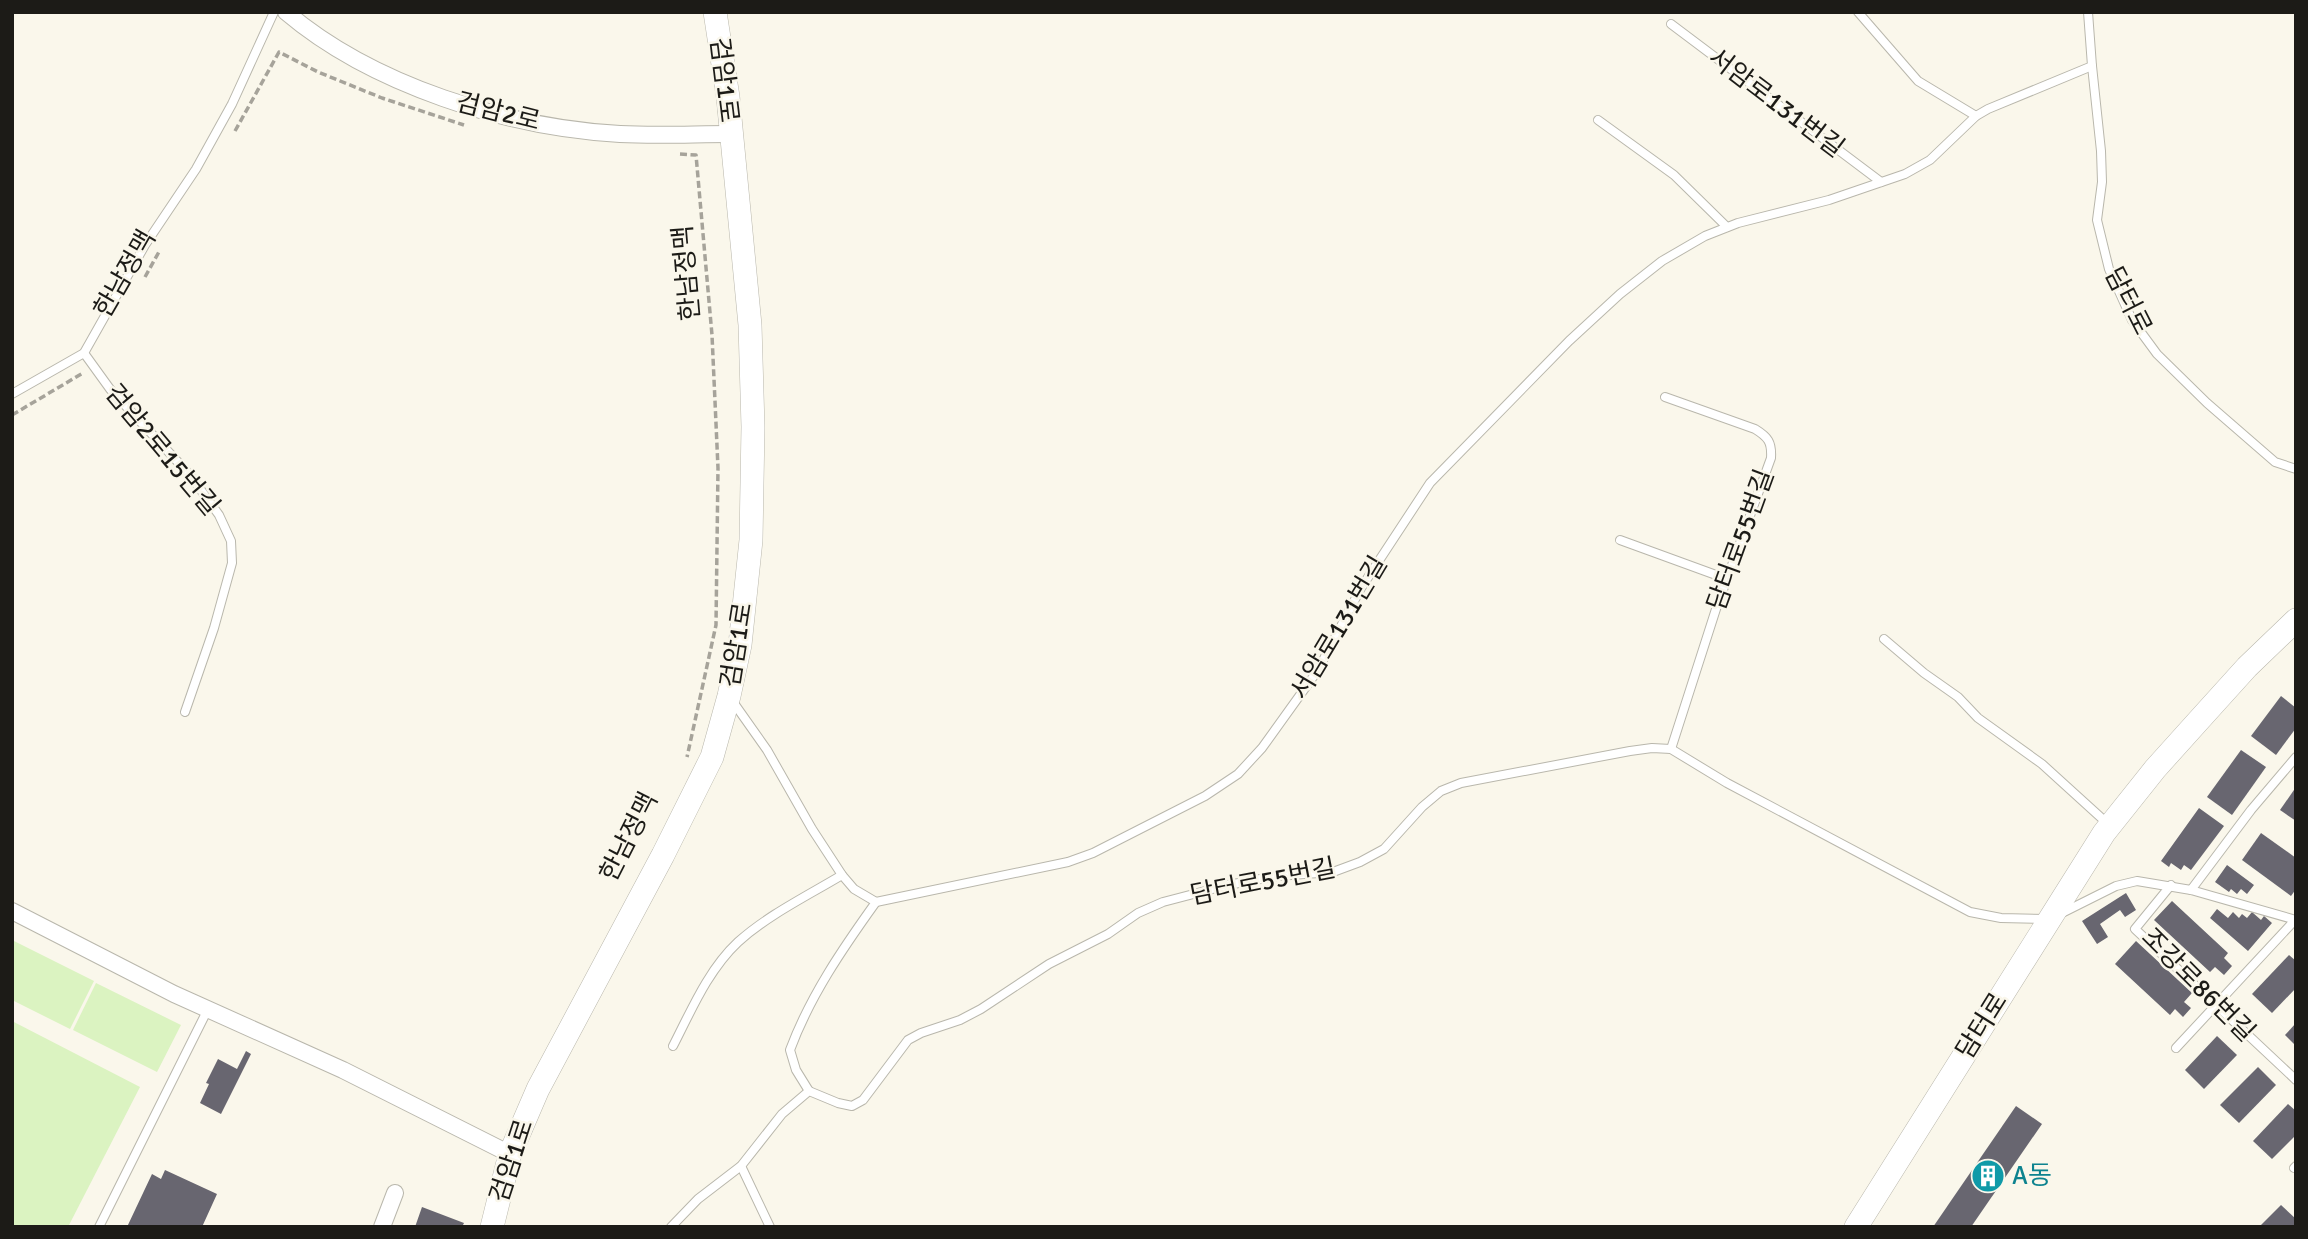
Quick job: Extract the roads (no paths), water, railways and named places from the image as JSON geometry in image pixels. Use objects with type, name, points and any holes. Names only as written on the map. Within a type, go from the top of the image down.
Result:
[{"type":"street","name":"검암2로","points":[[286,12],[310,33],[376,69],[437,96],[485,112],[583,131],[621,134],[732,134]]},
{"type":"street","name":"검암1로","points":[[492,1227],[510,1154],[543,1078],[663,855],[712,757],[740,645],[751,540],[753,427],[750,325],[732,134],[715,12]]},
{"type":"street","name":"담터로","points":[[1856,1227],[2110,826],[2155,769],[2200,719],[2247,667],[2296,620]]},
{"type":"street","points":[[12,911],[79,947],[343,1070],[510,1154]]},
{"type":"street","points":[[382,1227],[395,1193]]},
{"type":"lane","points":[[12,394],[84,353],[145,246],[196,169],[232,104],[274,12]]},
{"type":"lane","points":[[1858,12],[1918,81],[1976,116]]},
{"type":"lane","points":[[2088,12],[2092,66]]},
{"type":"lane","name":"서암로131번길","points":[[1671,24],[1881,182]]},
{"type":"lane","name":"서암로131번길","points":[[876,902],[1068,862],[1093,853],[1205,796],[1238,774],[1262,748],[1318,670],[1361,587],[1430,482],[1569,341],[1620,295],[1662,261],[1704,236],[1727,227],[1829,200],[1905,174],[1930,160],[1976,116],[2092,66]]},
{"type":"lane","name":"담터로","points":[[2092,66],[2101,151],[2102,182],[2097,220],[2109,269],[2132,320],[2157,354],[2207,403],[2274,462],[2296,470]]},
{"type":"lane","points":[[1598,120],[1674,175],[1727,227]]},
{"type":"lane","name":"검암2로15번길","points":[[84,353],[110,389],[190,475],[219,514],[231,541],[232,563],[186,712]]},
{"type":"lane","name":"담터로55번길","points":[[809,1091],[852,1106],[863,1100],[908,1040],[981,1009],[1049,964],[1108,934],[1138,913],[1163,902],[1228,885],[1277,876],[1332,872],[1360,862],[1384,849],[1422,807],[1441,791],[1493,776],[1630,751],[1671,749],[1727,579],[1771,458],[1772,444],[1755,429],[1665,397]]},
{"type":"lane","points":[[1620,540],[1727,579]]},
{"type":"lane","points":[[1884,639],[1958,697],[1978,718],[2042,764],[2110,826]]},
{"type":"lane","points":[[671,1227],[698,1199],[741,1166],[782,1114],[809,1091],[796,1070],[790,1050],[819,989],[845,945],[876,902],[854,889],[842,875],[767,750],[729,696]]},
{"type":"lane","points":[[1671,749],[1727,783],[1970,912],[2001,918],[2049,919]]},
{"type":"lane","points":[[2190,890],[2251,810],[2296,757]]},
{"type":"lane","points":[[673,1046],[701,992],[720,962],[737,943],[757,927],[842,875]]},
{"type":"lane","name":"조강로86번길","points":[[2049,919],[2116,886],[2137,881],[2171,885],[2296,920]]},
{"type":"lane","name":"조강로86번길","points":[[2171,885],[2135,929],[2296,1080]]},
{"type":"lane","points":[[2176,1048],[2296,920]]},
{"type":"lane","points":[[99,1227],[208,1009]]},
{"type":"lane","points":[[741,1166],[770,1227]]},
{"type":"place","name":"A동","points":[[1988,1176]]}]
